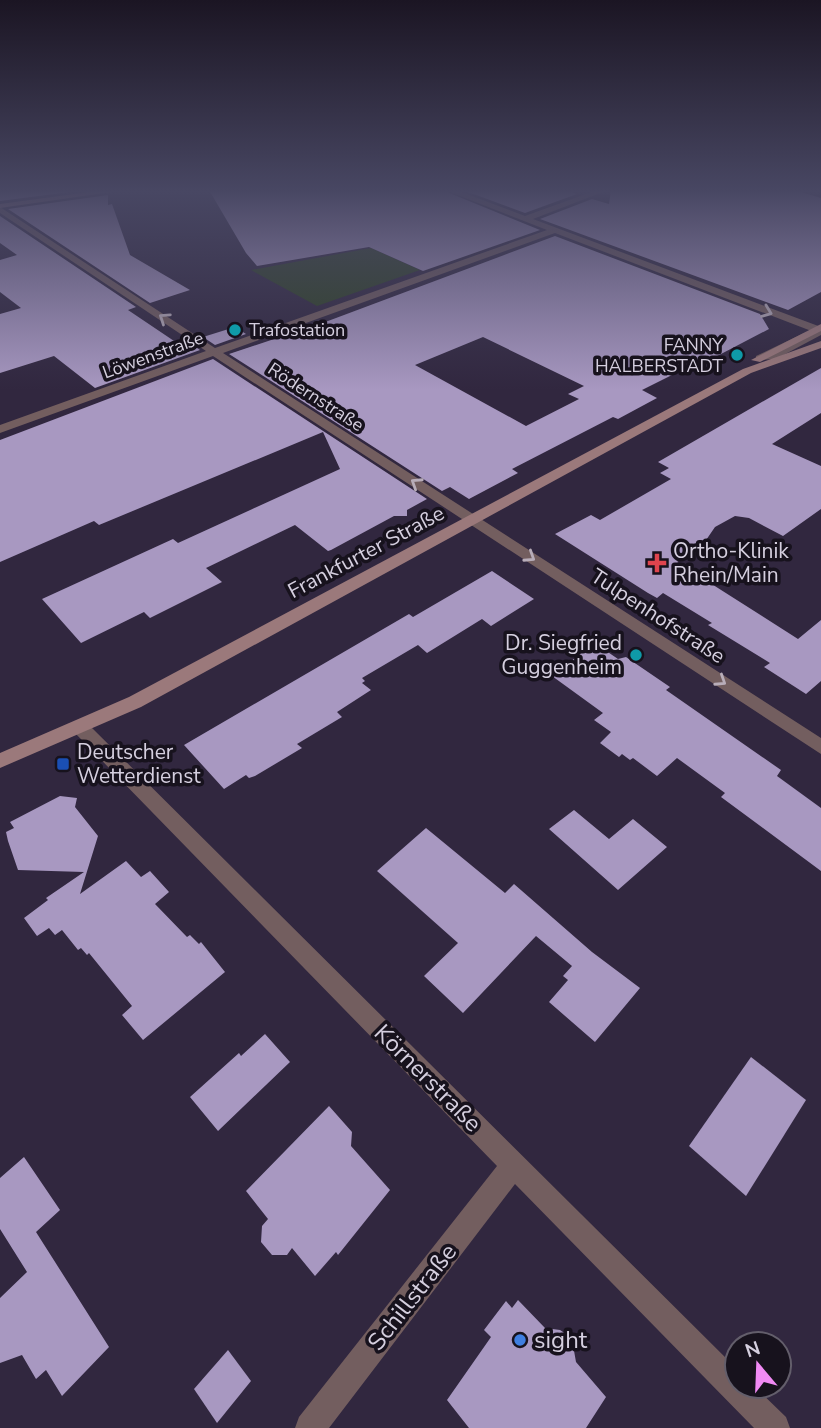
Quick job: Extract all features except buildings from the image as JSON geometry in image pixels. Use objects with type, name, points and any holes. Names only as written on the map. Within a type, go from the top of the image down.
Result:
[{"type":"main road","name":"Frankfurter Straße","points":[[747,371],[760,356],[819,329]]},
{"type":"main road","name":"Frankfurter Straße","points":[[0,761],[81,728],[147,696],[747,371],[821,344]]},
{"type":"street","name":"Rödernstraße","points":[[73,257],[214,352],[473,520]]},
{"type":"street","name":"Löwenstraße","points":[[0,429],[481,257]]},
{"type":"street","points":[[626,257],[819,329]]},
{"type":"street","name":"Tulpenhofstraße","points":[[473,520],[821,747]]},
{"type":"street","name":"Körnerstraße","points":[[81,728],[775,1428]]},
{"type":"street","name":"Schillstraße","points":[[310,1428],[514,1165]]},
{"type":"green space","points":[[324,257],[390,257],[420,270],[317,306],[251,270]]},
{"type":"place","name":"Trafostation","points":[[235,330]]},
{"type":"place","name":"FANNY HALBERSTADT","points":[[737,355]]},
{"type":"place","name":"Ortho-Klinik Rhein/Main","points":[[657,563]]},
{"type":"place","name":"Dr. Siegfried Guggenheim","points":[[636,655]]},
{"type":"place","name":"Deutscher Wetterdienst","points":[[63,764]]},
{"type":"place","name":"sight","points":[[520,1340]]}]
